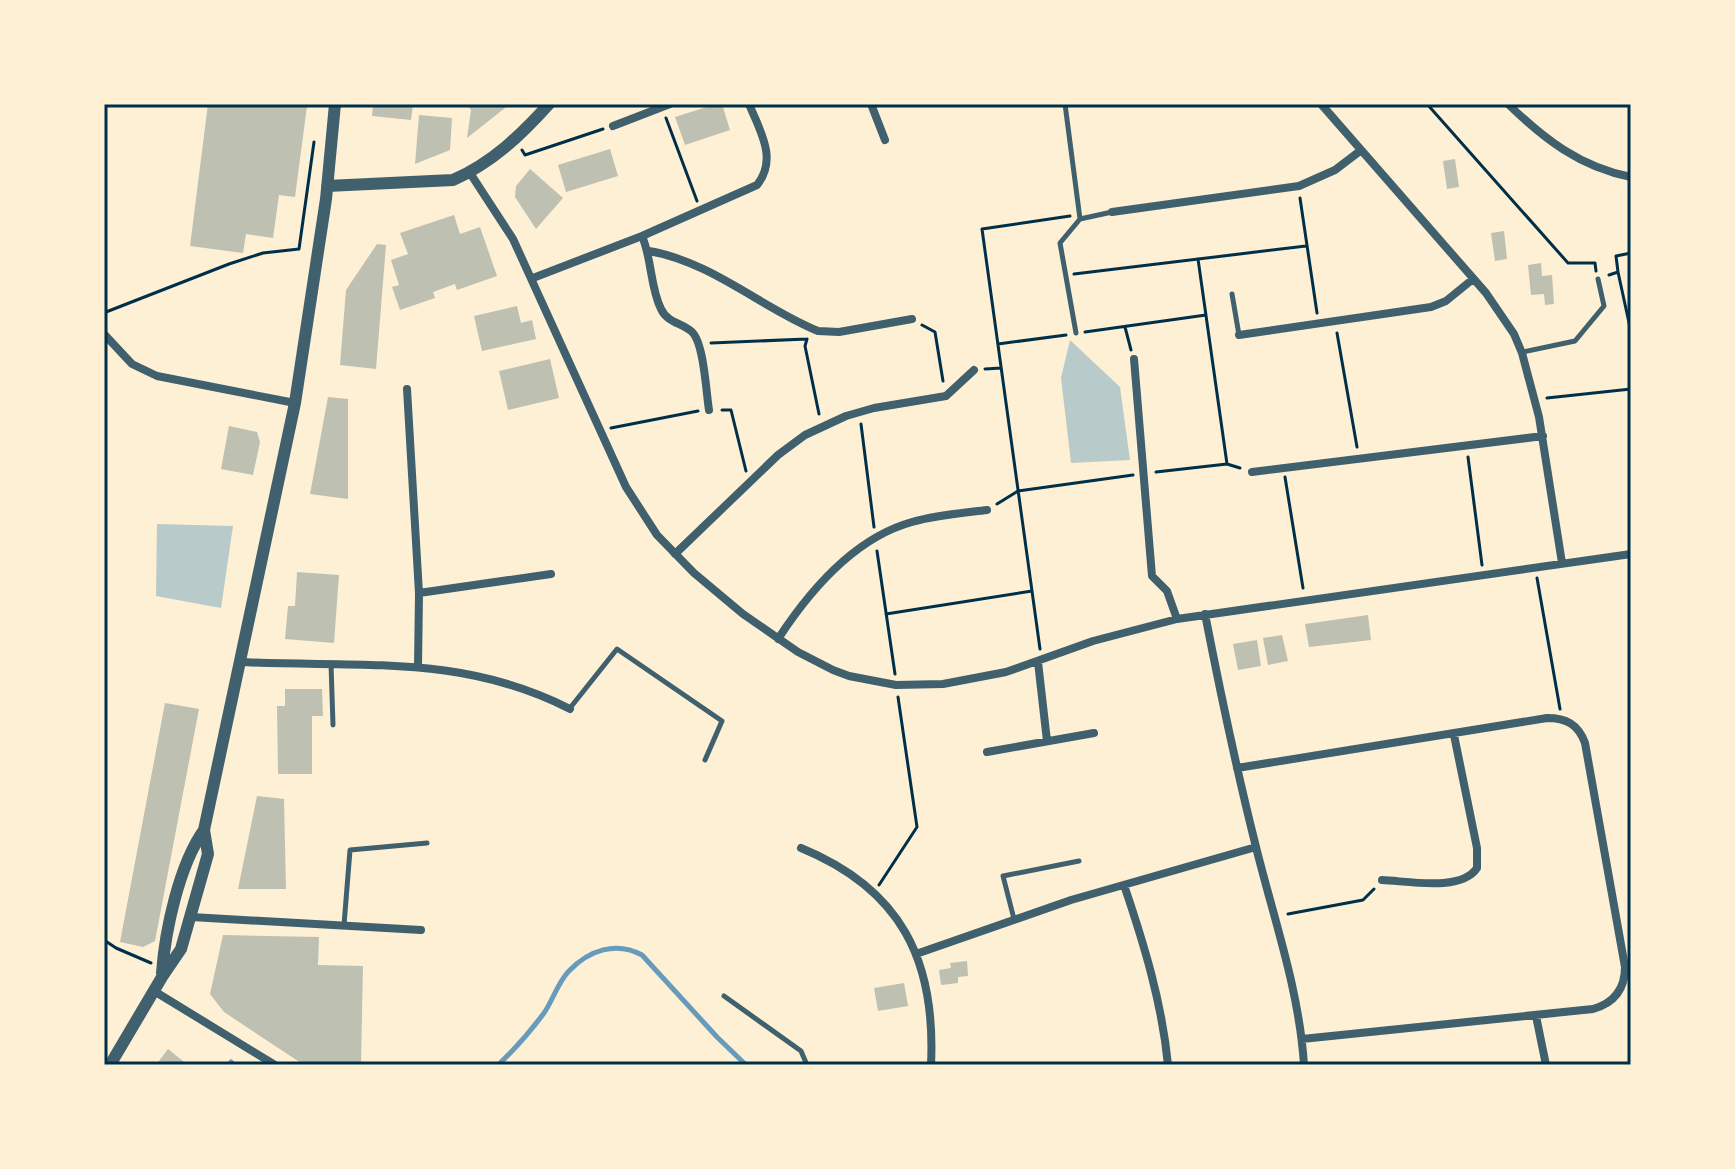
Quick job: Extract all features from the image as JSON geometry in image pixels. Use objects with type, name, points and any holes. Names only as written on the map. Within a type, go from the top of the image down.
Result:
[{"type":"street","points":[[110,1065],[162,972],[181,949],[208,854],[204,830],[295,403],[327,186],[335,104]]},
{"type":"street","points":[[327,186],[453,180],[470,173],[515,140],[549,104]]},
{"type":"street","points":[[533,278],[642,236],[757,185],[768,161],[766,145],[749,104]]},
{"type":"street","points":[[871,104],[885,140]]},
{"type":"street","points":[[1321,104],[1473,279],[1508,325],[1522,353],[1535,400],[1562,563]]},
{"type":"street","points":[[1508,104],[1543,136],[1573,157],[1596,168],[1631,177]]},
{"type":"street","points":[[613,126],[666,106]]},
{"type":"street","points":[[1112,212],[1299,186],[1335,170],[1360,151]]},
{"type":"street","points":[[470,173],[504,222],[533,278],[600,430],[634,501],[651,527],[718,593],[778,639],[811,659],[849,676],[896,685],[960,682],[1040,662],[1103,638],[1177,619],[1631,554]]},
{"type":"street","points":[[642,236],[649,251],[660,308],[669,319],[692,331],[699,343],[709,410]]},
{"type":"street","points":[[649,251],[675,256],[698,266],[811,328],[828,333],[912,319]]},
{"type":"street","points":[[1239,335],[1431,307],[1446,301],[1473,279]]},
{"type":"street","points":[[104,334],[132,364],[157,376],[295,403]]},
{"type":"street","points":[[1134,359],[1152,576],[1167,591],[1177,619]]},
{"type":"street","points":[[675,554],[792,444],[821,427],[859,412],[946,396],[974,370]]},
{"type":"street","points":[[407,389],[419,593],[418,666]]},
{"type":"street","points":[[1252,472],[1543,436]]},
{"type":"street","points":[[778,639],[796,611],[827,575],[890,530],[914,521],[987,510]]},
{"type":"street","points":[[419,593],[551,574]]},
{"type":"street","points":[[1205,614],[1237,768],[1276,917],[1302,1039],[1304,1065]]},
{"type":"street","points":[[240,662],[418,666],[514,684],[570,709]]},
{"type":"street","points":[[1040,662],[1047,741]]},
{"type":"street","points":[[1237,768],[1541,719],[1561,719],[1571,723],[1581,733],[1587,748],[1624,961],[1625,980],[1613,999],[1599,1007],[1536,1016],[1302,1039]]},
{"type":"street","points":[[987,752],[1094,733]]},
{"type":"street","points":[[1382,880],[1452,883],[1466,879],[1477,868],[1479,855],[1454,735]]},
{"type":"street","points":[[162,972],[165,939],[191,849],[204,830]]},
{"type":"street","points":[[916,954],[1014,919],[1256,847]]},
{"type":"street","points":[[801,848],[844,868],[874,892],[894,915],[916,954],[928,996],[931,1065]]},
{"type":"street","points":[[1124,885],[1154,982],[1168,1065]]},
{"type":"street","points":[[191,917],[421,930]]},
{"type":"street","points":[[154,991],[275,1065]]},
{"type":"street","points":[[1536,1016],[1546,1065]]},
{"type":"lane","points":[[1065,104],[1079,217],[1060,243],[1076,333]]},
{"type":"lane","points":[[1079,217],[1112,212]]},
{"type":"lane","points":[[1522,353],[1575,341],[1604,306],[1598,279]]},
{"type":"lane","points":[[1232,294],[1239,335]]},
{"type":"lane","points":[[570,709],[617,649],[722,721],[705,760]]},
{"type":"lane","points":[[331,664],[333,725]]},
{"type":"lane","points":[[344,926],[350,850],[427,843]]},
{"type":"lane","points":[[1014,919],[1003,876],[1079,861]]},
{"type":"lane","points":[[724,996],[801,1051],[807,1065]]},
{"type":"path","points":[[1427,104],[1568,263],[1595,263],[1598,279],[1618,272]]},
{"type":"path","points":[[666,106],[700,211]]},
{"type":"path","points":[[515,140],[525,155],[613,126]]},
{"type":"path","points":[[104,310],[106,312],[252,257],[299,249],[314,142]]},
{"type":"path","points":[[1299,186],[1319,323]]},
{"type":"path","points":[[1040,662],[982,229],[1079,217]]},
{"type":"path","points":[[1066,275],[1306,246]]},
{"type":"path","points":[[1631,253],[1616,256],[1631,332]]},
{"type":"path","points":[[1198,259],[1227,464]]},
{"type":"path","points":[[998,344],[1206,315]]},
{"type":"path","points":[[912,319],[935,332],[946,396]]},
{"type":"path","points":[[1335,321],[1359,459]]},
{"type":"path","points":[[1125,327],[1134,359]]},
{"type":"path","points":[[811,328],[805,346],[821,427]]},
{"type":"path","points":[[699,343],[807,339]]},
{"type":"path","points":[[974,370],[1001,368]]},
{"type":"path","points":[[1535,400],[1631,389]]},
{"type":"path","points":[[600,430],[709,410],[731,410],[748,483]]},
{"type":"path","points":[[859,412],[917,827],[874,892]]},
{"type":"path","points":[[1467,446],[1483,574]]},
{"type":"path","points":[[987,510],[1018,491],[1143,473],[1227,464],[1252,472]]},
{"type":"path","points":[[1284,468],[1304,600]]},
{"type":"path","points":[[1535,567],[1561,719]]},
{"type":"path","points":[[886,614],[1032,591]]},
{"type":"path","points":[[1276,917],[1363,900],[1382,880]]},
{"type":"path","points":[[104,940],[162,972]]},
{"type":"shaded area","points":[[1070,340],[1120,387],[1130,460],[1071,463],[1061,378]]},
{"type":"shaded area","points":[[157,524],[233,526],[221,608],[156,596]]},
{"type":"building","points":[[208,104],[307,106],[295,197],[279,195],[273,238],[246,234],[243,253],[190,246]]},
{"type":"building","points":[[373,104],[413,104],[411,120],[372,116]]},
{"type":"building","points":[[466,104],[510,104],[467,138],[471,110]]},
{"type":"building","points":[[722,104],[730,130],[685,145],[675,117]]},
{"type":"building","points":[[419,115],[452,118],[450,150],[415,164]]},
{"type":"building","points":[[610,149],[618,176],[566,192],[558,165]]},
{"type":"building","points":[[1455,159],[1459,187],[1447,189],[1443,161]]},
{"type":"building","points":[[530,169],[563,198],[536,229],[515,197],[516,186]]},
{"type":"building","points":[[454,215],[460,234],[480,227],[497,276],[457,290],[455,284],[433,292],[435,298],[400,310],[392,287],[399,285],[391,260],[408,254],[400,233]]},
{"type":"building","points":[[1504,231],[1507,259],[1495,261],[1491,233]]},
{"type":"building","points":[[377,244],[386,245],[376,369],[340,365],[346,290]]},
{"type":"building","points":[[1541,263],[1542,276],[1552,275],[1554,304],[1545,305],[1544,294],[1531,295],[1528,265]]},
{"type":"building","points":[[517,306],[521,323],[532,320],[536,339],[482,351],[474,316]]},
{"type":"building","points":[[550,359],[559,398],[508,410],[499,371]]},
{"type":"building","points":[[328,397],[348,399],[348,499],[310,494]]},
{"type":"building","points":[[229,426],[257,432],[260,442],[253,475],[221,469]]},
{"type":"building","points":[[297,572],[339,575],[334,643],[285,639],[288,606],[295,606]]},
{"type":"building","points":[[1368,615],[1371,640],[1309,647],[1305,624]]},
{"type":"building","points":[[1282,635],[1288,661],[1268,665],[1263,638]]},
{"type":"building","points":[[1257,640],[1261,666],[1238,670],[1233,644]]},
{"type":"building","points":[[285,689],[322,689],[323,716],[312,716],[312,774],[278,774],[277,706],[285,706]]},
{"type":"building","points":[[165,703],[199,709],[155,941],[143,947],[120,942]]},
{"type":"building","points":[[257,796],[284,799],[286,889],[238,889]]},
{"type":"building","points":[[223,935],[319,937],[318,965],[363,966],[361,1064],[304,1065],[224,1012],[210,994]]},
{"type":"building","points":[[967,961],[968,976],[958,977],[958,983],[941,985],[939,970],[951,968],[950,963]]},
{"type":"building","points":[[904,983],[908,1006],[878,1011],[874,988]]},
{"type":"building","points":[[168,1049],[188,1065],[156,1065]]},
{"type":"waterway","points":[[498,1065],[539,1020],[569,971],[594,953],[613,948],[642,955],[746,1065]]},
{"type":"waterway","points":[[231,1062],[234,1065]]}]
